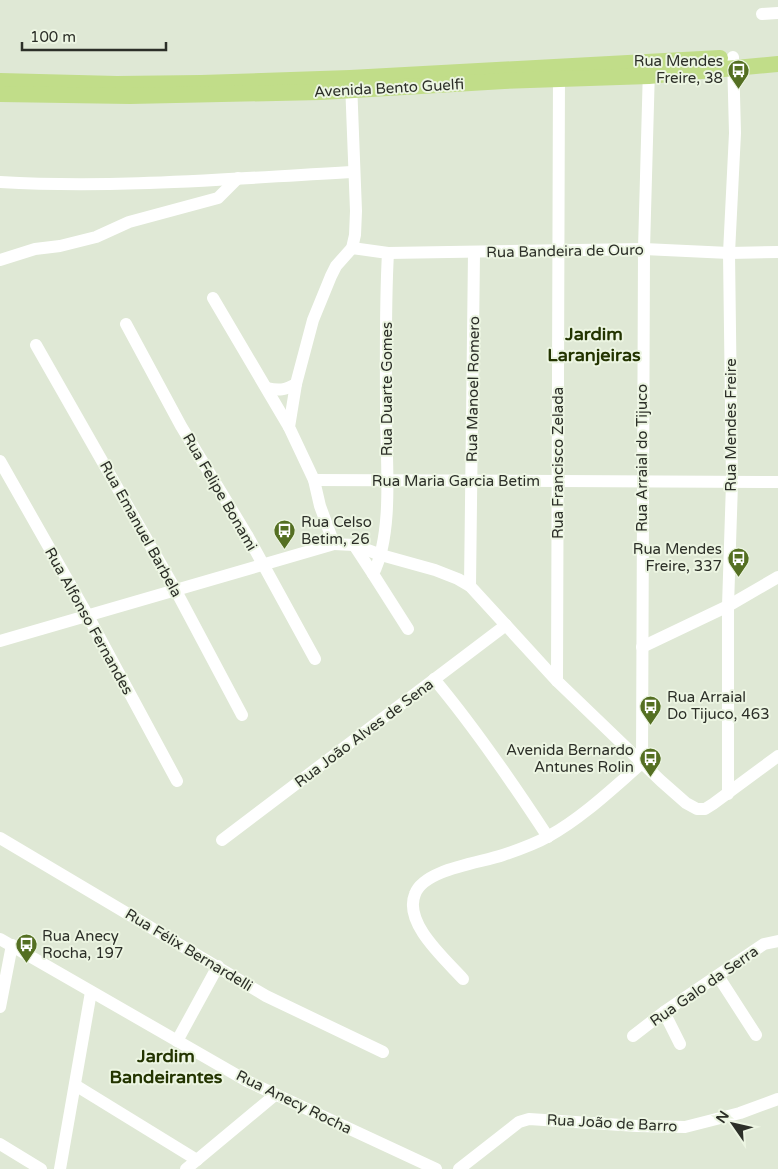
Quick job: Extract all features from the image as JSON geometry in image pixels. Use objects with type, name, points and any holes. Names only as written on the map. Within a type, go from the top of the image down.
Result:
[{"type":"main road","name":"Avenida Bento Guelfi","points":[[0,94],[130,96],[559,73],[649,70],[733,62],[778,55]]},
{"type":"main road","name":"Avenida Bento Guelfi","points":[[733,62],[778,64]]},
{"type":"main road","name":"Avenida Bento Guelfi","points":[[0,81],[351,84]]},
{"type":"street","points":[[762,14],[778,13]]},
{"type":"street","name":"Rua Mendes Freire","points":[[728,794],[728,606],[732,483],[729,253],[735,134],[733,62]]},
{"type":"street","name":"Rua Arraial do Tijuco","points":[[642,763],[644,250],[649,70]]},
{"type":"street","name":"Rua Francisco Zelada","points":[[557,681],[559,73]]},
{"type":"street","points":[[289,427],[296,384],[321,299],[336,266],[352,248],[356,226],[351,84]]},
{"type":"street","points":[[0,182],[135,184],[354,172]]},
{"type":"street","points":[[0,260],[35,249],[60,246],[96,237],[129,222],[218,198],[238,178]]},
{"type":"street","name":"Rua Bandeira de Ouro","points":[[352,248],[388,253],[644,250],[729,253],[778,252]]},
{"type":"street","name":"Rua Duarte Gomes","points":[[373,574],[381,555],[384,538],[388,481],[386,414],[388,253]]},
{"type":"street","name":"Rua Manoel Romero","points":[[470,586],[474,253]]},
{"type":"street","points":[[213,298],[267,388],[303,453],[314,480],[320,506],[334,544]]},
{"type":"street","name":"Rua Felipe Bonami","points":[[126,324],[181,426],[247,535],[315,660]]},
{"type":"street","name":"Rua Emanuel Barbela","points":[[36,345],[175,589],[242,715]]},
{"type":"street","points":[[267,388],[278,391],[296,384]]},
{"type":"street","name":"Rua Alfonso Fernandes","points":[[0,461],[88,616],[177,781]]},
{"type":"street","name":"Rua Maria Garcia Betim","points":[[314,480],[778,482]]},
{"type":"street","points":[[1,639],[88,616],[334,544],[354,545],[381,555],[435,570],[470,586],[557,681],[642,763],[686,803],[696,809],[705,809],[778,756]]},
{"type":"street","points":[[354,545],[408,629]]},
{"type":"street","points":[[642,647],[728,606],[778,577]]},
{"type":"street","name":"Rua João Alves de Sena","points":[[222,840],[506,625]]},
{"type":"street","points":[[434,679],[468,720],[512,781],[548,837]]},
{"type":"street","points":[[463,979],[420,930],[414,915],[413,902],[415,892],[434,875],[504,855],[548,837],[567,825],[642,763]]},
{"type":"street","name":"Rua Félix Bernardelli","points":[[0,838],[292,1009],[383,1052]]},
{"type":"street","points":[[0,1008],[6,942]]},
{"type":"street","name":"Rua Anecy Rocha","points":[[6,942],[177,1041],[275,1095],[394,1148],[436,1169]]},
{"type":"street","name":"Rua Galo da Serra","points":[[633,1036],[664,1012],[758,948],[776,945]]},
{"type":"street","points":[[177,1041],[218,966]]},
{"type":"street","points":[[718,976],[756,1035]]},
{"type":"street","points":[[60,1169],[91,992]]},
{"type":"street","points":[[664,1012],[680,1044]]},
{"type":"street","points":[[75,1085],[197,1160]]},
{"type":"street","points":[[186,1169],[275,1095]]},
{"type":"street","name":"Rua João de Barro","points":[[459,1169],[518,1122],[529,1118],[637,1126],[684,1127],[740,1113],[778,1099]]},
{"type":"street","points":[[0,1144],[41,1169]]},
{"type":"place","name":"Rua Mendes Freire, 38","points":[[739,89]]},
{"type":"place","name":"Rua Celso Betim, 26","points":[[285,550]]},
{"type":"place","name":"Rua Mendes Freire, 337","points":[[738,577]]},
{"type":"place","name":"Rua Arraial Do Tijuco, 463","points":[[651,725]]},
{"type":"place","name":"Avenida Bernardo Antunes Rolin","points":[[650,778]]},
{"type":"place","name":"Rua Anecy Rocha, 197","points":[[26,964]]},
{"type":"district","name":"Jardim Laranjeiras","points":[[594,344]]},
{"type":"district","name":"Jardim Bandeirantes","points":[[166,1066]]}]
